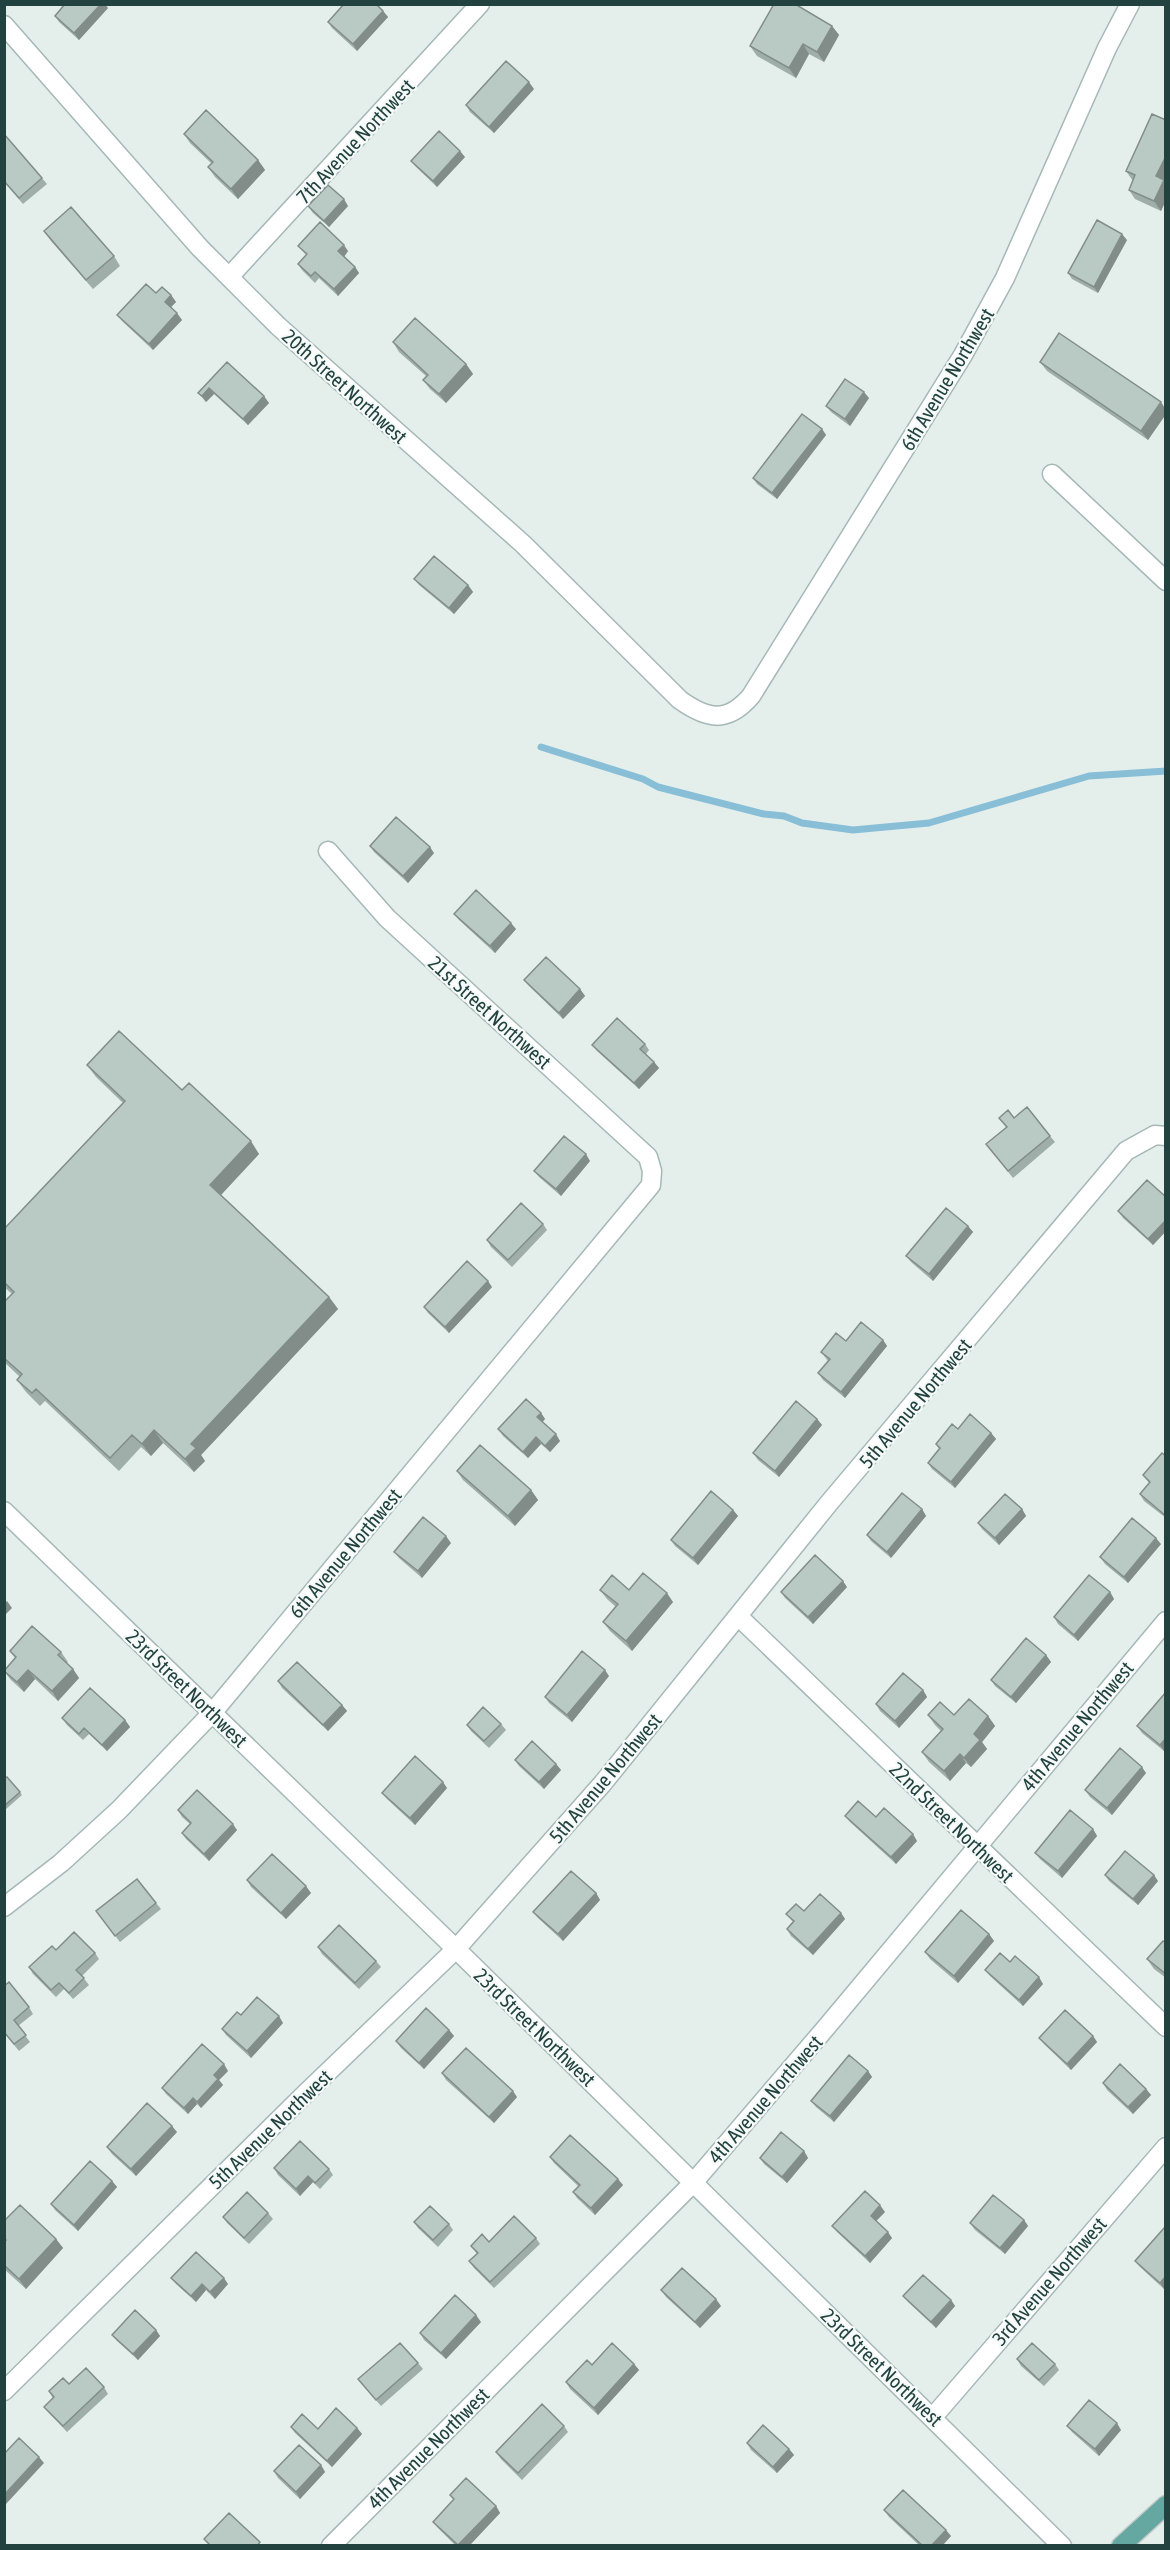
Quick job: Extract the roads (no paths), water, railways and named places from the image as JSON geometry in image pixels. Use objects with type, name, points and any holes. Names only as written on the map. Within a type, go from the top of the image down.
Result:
[{"type":"main road","points":[[1121,2546],[1166,2505]]},
{"type":"street","name":"7th Avenue Northwest","points":[[229,277],[480,4]]},
{"type":"street","name":"6th Avenue Northwest","points":[[714,717],[736,711],[751,696],[963,355],[1014,260],[1107,48],[1131,4]]},
{"type":"street","name":"20th Street Northwest","points":[[4,25],[110,149],[229,277],[278,326],[523,544],[680,700],[696,711],[714,717]]},
{"type":"street","points":[[1052,474],[1166,581]]},
{"type":"street","name":"21st Street Northwest","points":[[328,851],[387,918],[648,1157],[652,1171]]},
{"type":"street","name":"5th Avenue Northwest","points":[[4,2391],[456,1949],[603,1783],[829,1503],[1126,1151],[1155,1135],[1166,1136]]},
{"type":"street","name":"6th Avenue Northwest","points":[[4,1907],[61,1863],[110,1818],[213,1712],[651,1185],[652,1171]]},
{"type":"street","name":"23rd Street Northwest","points":[[4,1511],[456,1949],[933,2416],[1062,2546]]},
{"type":"street","name":"22nd Street Northwest","points":[[739,1617],[1166,2027]]},
{"type":"street","name":"4th Avenue Northwest","points":[[331,2546],[693,2182],[1166,1621]]},
{"type":"street","name":"3rd Avenue Northwest","points":[[933,2416],[1166,2147]]},
{"type":"waterway","points":[[541,747],[643,779],[658,787],[764,814],[784,816],[802,823],[853,830],[929,823],[1089,776],[1166,771]]}]
